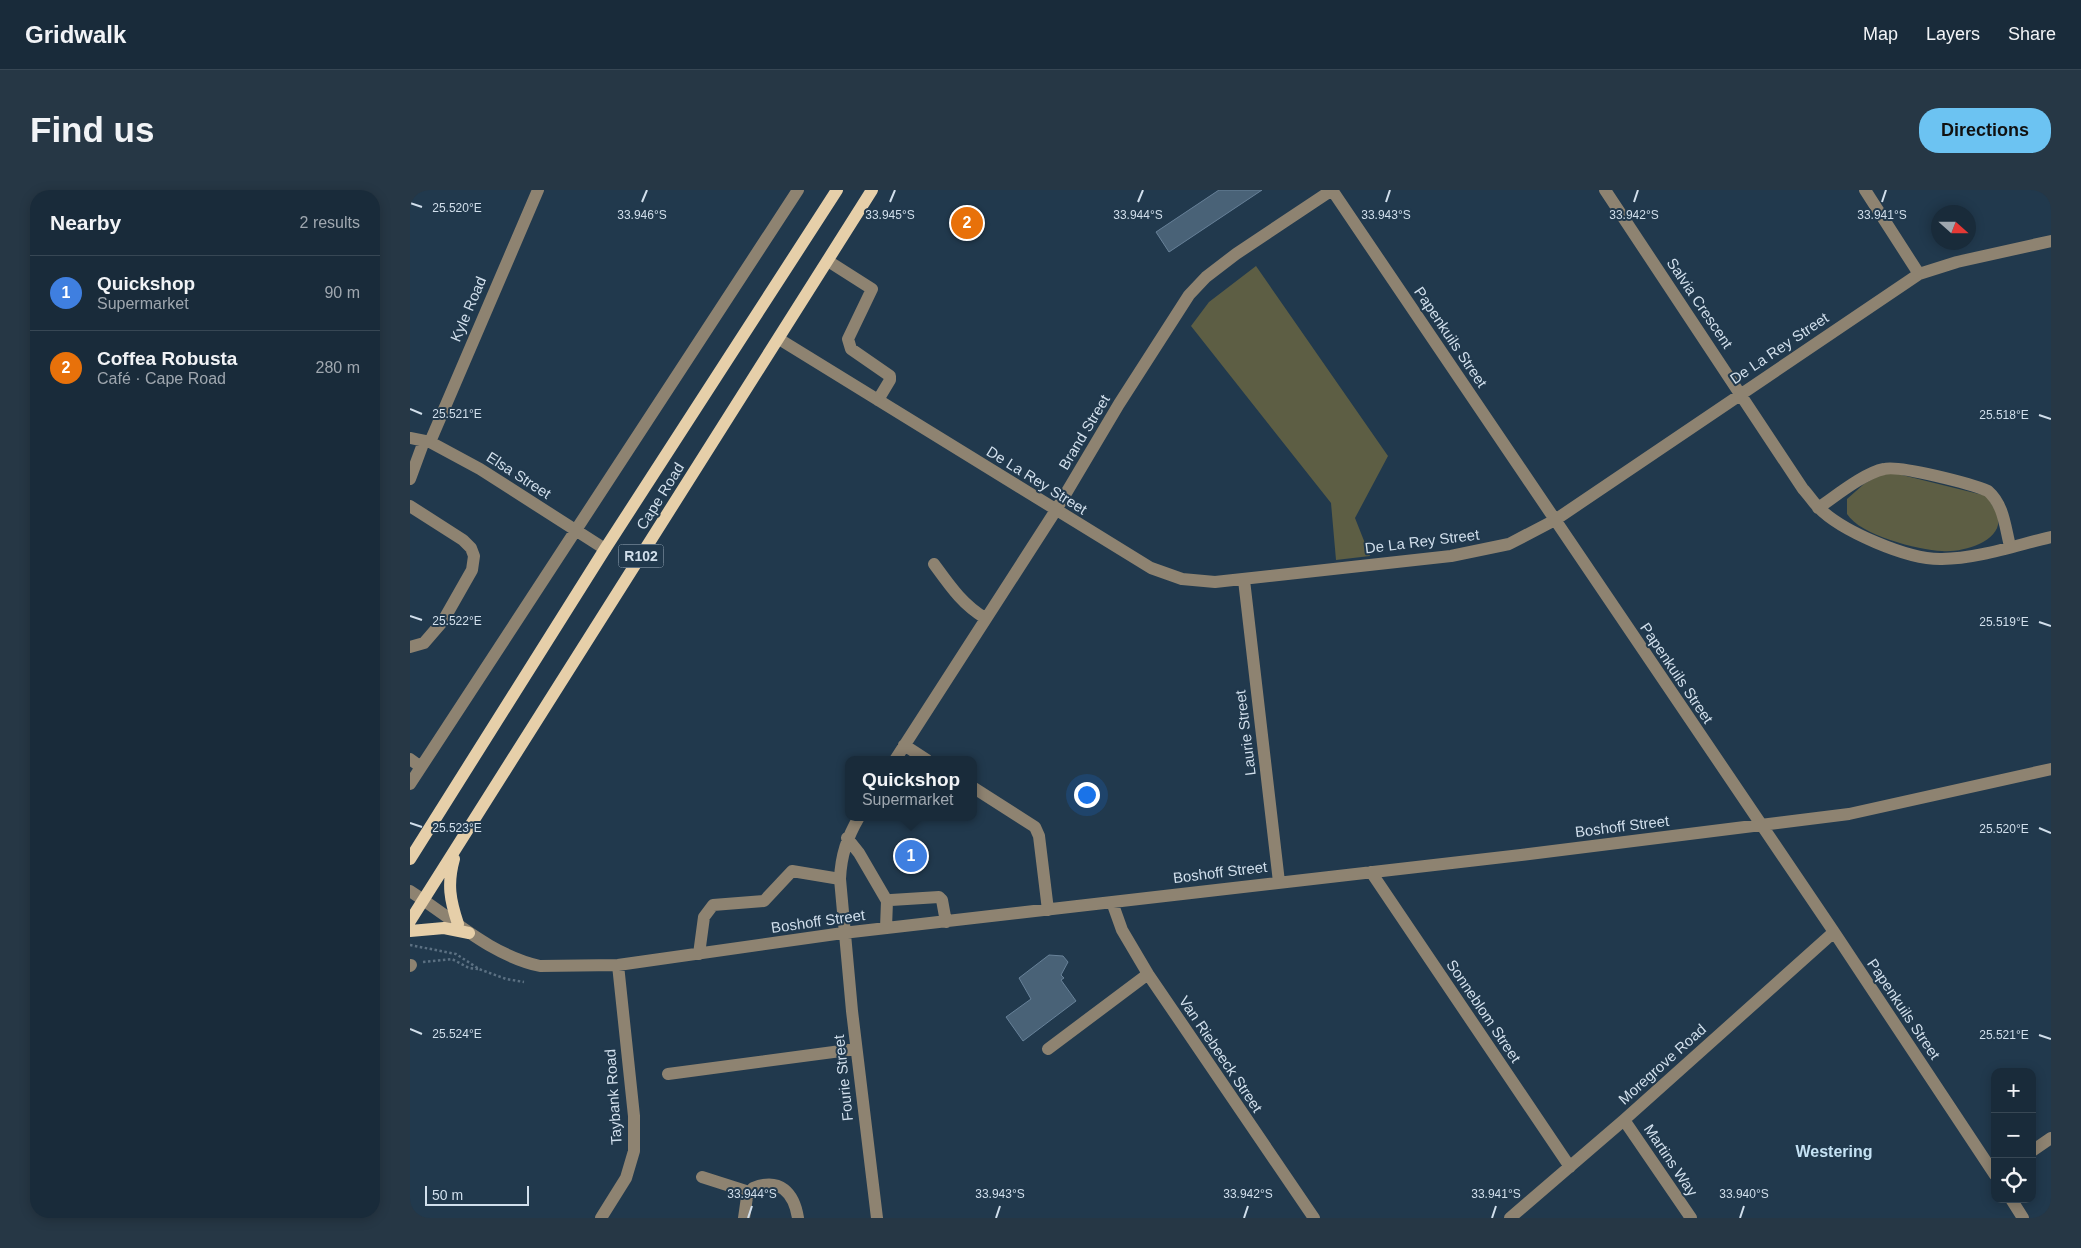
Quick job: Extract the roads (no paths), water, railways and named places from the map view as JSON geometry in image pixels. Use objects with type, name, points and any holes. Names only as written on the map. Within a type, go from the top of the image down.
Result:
[{"type":"main road","name":"Cape Road","points":[[410,859],[605,549],[837,190]]},
{"type":"main road","name":"Cape Road","points":[[410,921],[872,190]]},
{"type":"main road","points":[[458,844],[449,886],[450,899],[458,924]]},
{"type":"main road","points":[[410,931],[444,928],[469,933]]},
{"type":"street","name":"Kyle Road","points":[[410,479],[538,190]]},
{"type":"street","points":[[410,784],[798,190]]},
{"type":"street","name":"Brand Street","points":[[897,756],[1056,510],[1119,404],[1189,296],[1206,277],[1236,254],[1332,190]]},
{"type":"street","name":"Papenkuils Street","points":[[1332,190],[1834,932],[1991,1169]]},
{"type":"street","name":"Salvia Crescent","points":[[1605,190],[1818,508],[1850,530],[1913,556],[1941,560],[2051,537]]},
{"type":"street","points":[[1865,190],[1919,274]]},
{"type":"street","name":"De La Rey Street","points":[[779,339],[1056,510],[1165,574],[1194,581],[1244,580],[1484,551],[1509,544],[1554,520],[1919,274],[1958,262],[2051,241]]},
{"type":"street","points":[[828,261],[872,289],[848,340],[851,349],[890,376],[890,380],[878,400]]},
{"type":"street","name":"Elsa Street","points":[[410,438],[427,442],[480,468],[574,531],[605,549]]},
{"type":"street","points":[[1818,508],[1876,471],[1891,468],[1905,470],[1988,491],[1997,501],[2010,546]]},
{"type":"street","points":[[410,506],[463,540],[471,548],[474,556],[472,570],[443,620],[424,643],[410,647]]},
{"type":"street","points":[[934,564],[954,593],[968,607],[985,618]]},
{"type":"street","name":"Laurie Street","points":[[1244,580],[1279,882]]},
{"type":"street","points":[[904,745],[921,756]]},
{"type":"street","points":[[410,759],[421,767]]},
{"type":"street","name":"Boshoff Street","points":[[410,891],[424,899],[469,933],[497,950],[528,964],[540,966],[618,965],[843,933],[1849,814],[2051,769]]},
{"type":"street","points":[[977,790],[1035,826],[1048,910]]},
{"type":"street","points":[[843,933],[840,879],[841,858],[847,838],[857,821]]},
{"type":"street","points":[[847,838],[887,901],[886,928]]},
{"type":"street","points":[[699,954],[704,917],[713,905],[764,901],[792,871],[840,879]]},
{"type":"street","name":"Sonneblom Street","points":[[1371,872],[1570,1167]]},
{"type":"street","points":[[887,901],[937,896],[942,900],[946,922]]},
{"type":"street","name":"Van Riebeeck Street","points":[[1112,902],[1122,930],[1148,974],[1314,1218]]},
{"type":"street","name":"Moregrove Road","points":[[1510,1218],[1624,1120],[1834,932]]},
{"type":"street","name":"Fourie Street","points":[[843,933],[877,1218]]},
{"type":"street","name":"Taybank Road","points":[[601,1218],[626,1178],[634,1151],[634,1116],[618,965]]},
{"type":"street","points":[[1048,1049],[1148,974]]},
{"type":"street","points":[[668,1074],[856,1049]]},
{"type":"street","name":"Martins Way","points":[[1624,1120],[1691,1218]]},
{"type":"street","points":[[2036,1148],[2051,1138]]},
{"type":"street","points":[[702,1177],[749,1192]]},
{"type":"street","points":[[744,1218],[749,1192],[758,1186],[783,1188],[792,1197],[798,1218]]},
{"type":"street","points":[[2014,1203],[2023,1218]]},
{"type":"place","name":"Coffea Robusta","points":[[967,223]]},
{"type":"place","name":"Quickshop","points":[[911,856]]},
{"type":"district","name":"Westering","points":[[1834,1151]]}]
